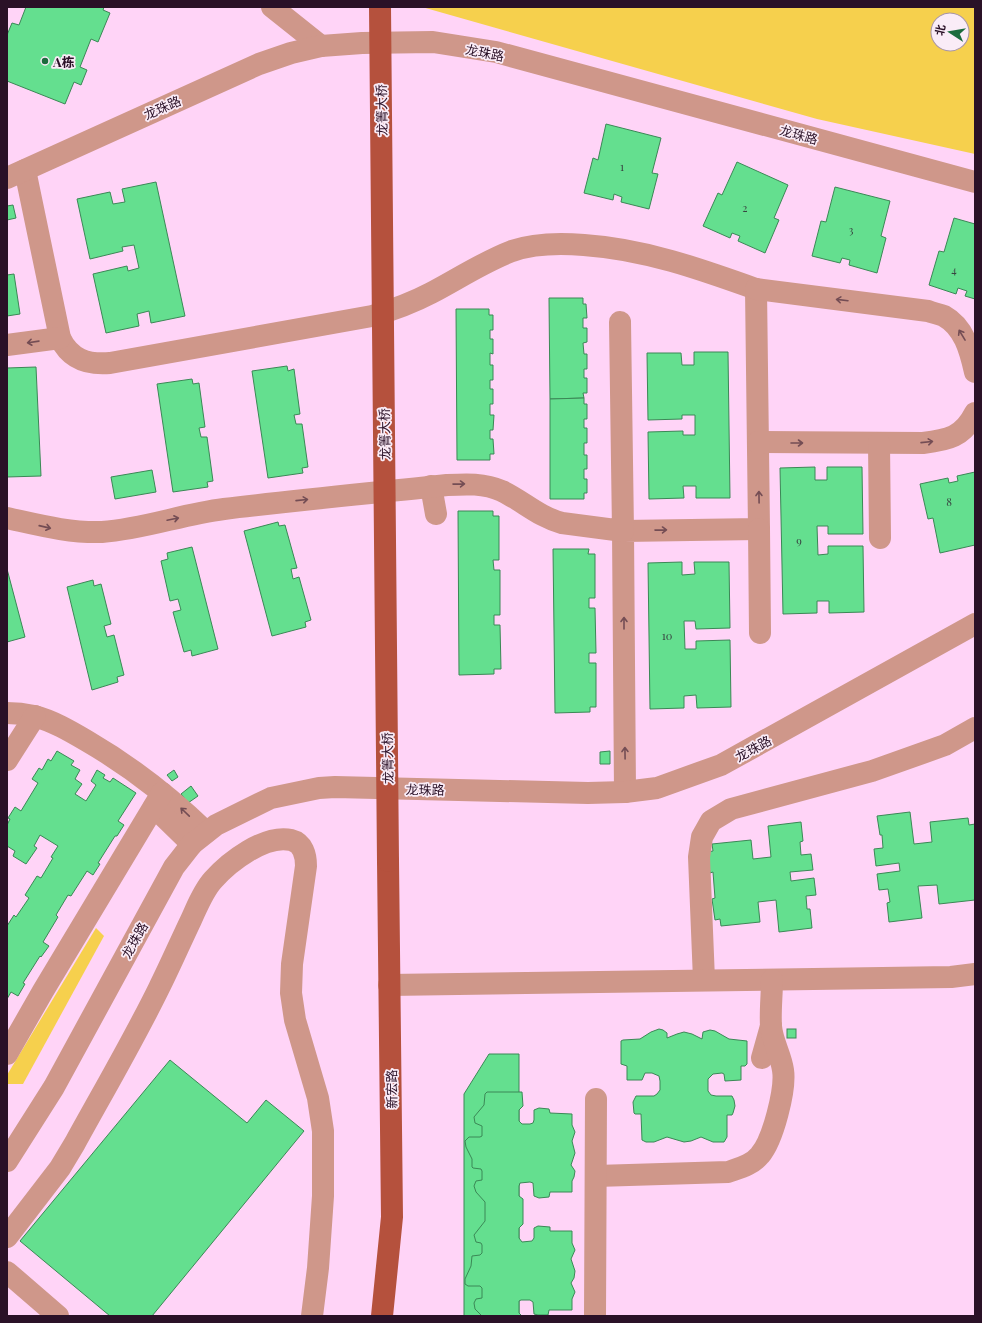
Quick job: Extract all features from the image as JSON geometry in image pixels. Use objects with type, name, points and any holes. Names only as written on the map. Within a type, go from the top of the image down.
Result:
[{"type":"main road","name":"龙箐大桥","points":[[380,7],[388,861]]},
{"type":"main road","name":"新宏路","points":[[382,1316],[392,1217],[388,861]]},
{"type":"street","points":[[272,7],[320,46]]},
{"type":"street","name":"龙珠路","points":[[16,174],[259,64],[291,53],[320,46],[362,43],[433,42],[496,52],[975,182]]},
{"type":"street","points":[[16,174],[60,338],[67,351],[79,359],[94,363],[110,363],[372,316],[402,307],[430,294],[490,261],[513,251],[538,245],[565,244],[608,247],[651,255],[695,267],[756,289],[928,311],[943,315],[955,324],[964,336],[971,352],[975,372]]},
{"type":"street","points":[[756,289],[760,633]]},
{"type":"street","points":[[620,322],[625,792]]},
{"type":"street","points":[[7,346],[60,338]]},
{"type":"street","points":[[758,442],[923,443],[942,441],[958,435],[968,426],[975,413]]},
{"type":"street","points":[[879,443],[880,538]]},
{"type":"street","points":[[7,518],[54,529],[103,532],[121,530],[222,509],[431,486],[482,485],[503,492],[553,521],[623,531],[759,529]]},
{"type":"street","points":[[431,486],[436,514]]},
{"type":"street","name":"龙珠路","points":[[7,1161],[54,1088],[174,866],[199,838],[216,825],[271,798],[335,786],[588,793],[625,792],[657,788],[721,765],[975,624]]},
{"type":"street","points":[[7,713],[35,716],[66,729],[113,756],[199,838]]},
{"type":"street","points":[[7,760],[35,716]]},
{"type":"street","points":[[704,980],[699,857],[702,837],[712,821],[730,809],[872,771],[945,745],[975,728]]},
{"type":"street","points":[[7,1054],[43,991],[158,800]]},
{"type":"street","points":[[7,1237],[60,1168],[75,1143],[159,989],[199,903],[212,882],[228,864],[250,850],[282,838],[293,840],[301,846],[306,855],[306,866],[292,964],[291,993],[295,1020],[318,1098],[323,1131],[323,1196],[318,1268],[312,1316]]},
{"type":"street","points":[[389,985],[944,977],[975,974]]},
{"type":"street","points":[[596,1176],[728,1172],[746,1166],[760,1155],[776,1122],[784,1072],[782,1061],[773,1039],[771,1026],[772,980]]},
{"type":"street","points":[[762,1058],[771,1026]]},
{"type":"street","points":[[595,1316],[596,1099]]},
{"type":"street","points":[[7,1272],[58,1316]]},
{"type":"shaded area","points":[[422,7],[975,7],[975,154],[817,119]]},
{"type":"shaded area","points":[[96,928],[104,936],[23,1084],[7,1084],[7,1075]]},
{"type":"building","name":"A栋","points":[[26,7],[104,7],[103,10],[110,13],[98,42],[91,39],[80,67],[87,70],[81,85],[74,82],[65,104],[7,81],[7,35],[12,23],[19,25]]},
{"type":"building","points":[[606,124],[661,138],[652,173],[658,174],[649,209],[621,202],[622,197],[614,194],[613,200],[584,193],[593,158],[598,160]]},
{"type":"building","points":[[737,162],[788,185],[774,218],[779,220],[765,253],[738,241],[740,236],[732,233],[730,238],[703,226],[718,193],[722,195]]},
{"type":"building","points":[[156,182],[185,316],[151,323],[149,311],[137,314],[139,326],[106,333],[93,274],[127,266],[128,271],[139,268],[134,245],[122,247],[123,251],[90,259],[77,199],[110,192],[113,204],[125,202],[122,189]]},
{"type":"building","points":[[835,187],[890,201],[881,236],[886,238],[877,273],[849,265],[850,260],[842,258],[840,263],[812,256],[821,221],[826,222]]},
{"type":"building","points":[[13,205],[16,218],[7,220],[7,206]]},
{"type":"building","points":[[954,218],[975,224],[975,299],[965,296],[967,291],[958,288],[956,294],[929,285],[939,251],[944,252]]},
{"type":"building","points":[[14,274],[20,314],[7,316],[7,275]]},
{"type":"building","points":[[549,298],[583,298],[583,304],[586,304],[587,318],[583,318],[583,328],[587,328],[587,342],[583,343],[584,354],[587,354],[587,369],[584,369],[584,378],[587,378],[587,393],[583,393],[584,398],[550,399]]},
{"type":"building","points":[[456,309],[489,309],[489,315],[493,315],[493,330],[490,330],[490,339],[493,339],[493,354],[490,353],[490,365],[493,365],[493,380],[490,380],[490,389],[493,389],[493,404],[490,404],[490,415],[494,415],[493,430],[490,430],[490,439],[493,439],[494,454],[490,454],[490,460],[457,460]]},
{"type":"building","points":[[694,352],[728,352],[730,498],[696,498],[696,486],[683,486],[684,498],[649,499],[648,432],[683,431],[683,435],[695,435],[695,415],[682,415],[682,419],[648,420],[647,353],[681,353],[682,365],[694,365]]},
{"type":"building","points":[[287,366],[288,371],[294,369],[300,414],[294,415],[296,424],[302,424],[308,467],[302,468],[303,473],[268,478],[252,371]]},
{"type":"building","points":[[36,367],[41,476],[7,477],[7,368]]},
{"type":"building","points":[[192,379],[193,384],[199,383],[205,427],[199,428],[201,437],[207,437],[213,481],[207,482],[208,487],[173,492],[157,384]]},
{"type":"building","points":[[584,398],[584,404],[587,404],[587,419],[584,419],[584,428],[587,428],[587,443],[584,443],[584,455],[587,455],[587,469],[584,469],[584,479],[587,479],[587,493],[584,493],[584,499],[550,499],[550,399]]},
{"type":"building","points":[[815,467],[815,480],[827,480],[827,467],[862,467],[863,534],[828,534],[828,526],[817,526],[818,555],[828,554],[828,546],[863,546],[864,612],[829,613],[829,601],[817,601],[817,613],[783,614],[780,468]]},
{"type":"building","points":[[152,470],[156,492],[115,499],[111,477]]},
{"type":"building","points":[[975,472],[975,545],[940,553],[933,518],[928,519],[920,484],[948,478],[949,483],[958,481],[957,476]]},
{"type":"building","points":[[458,511],[493,511],[493,516],[499,516],[499,560],[493,560],[494,570],[500,570],[500,615],[494,615],[494,625],[500,625],[501,669],[494,669],[494,674],[459,675]]},
{"type":"building","points":[[278,522],[279,526],[285,525],[297,568],[291,569],[293,579],[299,577],[311,620],[305,622],[306,627],[272,636],[244,531]]},
{"type":"building","points":[[192,547],[218,649],[192,656],[191,650],[184,652],[173,612],[181,610],[178,599],[170,601],[161,561],[168,559],[167,553]]},
{"type":"building","points":[[553,549],[589,549],[588,554],[595,554],[595,598],[589,598],[589,608],[595,608],[596,653],[589,653],[589,663],[596,663],[596,707],[590,707],[590,712],[555,713]]},
{"type":"building","points":[[682,562],[682,575],[695,574],[694,562],[729,562],[730,628],[696,629],[695,621],[684,621],[685,649],[696,649],[696,641],[730,640],[731,707],[697,708],[696,695],[684,696],[684,708],[650,709],[648,563]]},
{"type":"building","points":[[7,569],[25,637],[7,642]]},
{"type":"building","points":[[93,580],[94,586],[101,584],[111,624],[104,626],[107,637],[114,635],[124,675],[117,677],[118,682],[92,690],[67,587]]},
{"type":"building","points":[[57,751],[74,761],[71,765],[80,770],[75,779],[82,784],[75,794],[86,801],[96,785],[91,781],[97,770],[105,775],[103,778],[110,782],[113,778],[136,793],[118,821],[124,825],[117,836],[115,836],[98,863],[100,864],[93,875],[87,871],[71,896],[68,895],[56,915],[58,917],[43,942],[49,946],[41,957],[40,956],[23,983],[25,984],[18,996],[11,992],[7,999],[7,926],[14,915],[16,917],[29,898],[25,895],[37,876],[41,878],[53,858],[51,857],[58,846],[40,835],[34,846],[37,848],[26,864],[13,856],[15,851],[7,846],[7,825],[10,819],[8,818],[15,807],[21,811],[38,783],[32,779],[39,768],[42,770],[48,759],[51,761]]},
{"type":"building","points":[[610,751],[610,764],[600,764],[600,752]]},
{"type":"building","points":[[174,770],[178,777],[172,781],[167,775]]},
{"type":"building","points":[[191,786],[198,796],[188,803],[181,794]]},
{"type":"building","points":[[910,812],[914,844],[932,842],[930,822],[968,818],[969,825],[975,824],[975,900],[939,904],[937,885],[918,886],[922,918],[889,922],[887,903],[890,902],[888,889],[879,890],[877,874],[900,871],[899,863],[876,866],[874,849],[883,848],[882,835],[880,835],[877,816]]},
{"type":"building","points":[[801,822],[803,841],[800,842],[801,855],[811,854],[813,870],[790,872],[791,881],[814,878],[816,895],[806,896],[807,909],[810,909],[812,928],[779,932],[776,900],[758,902],[760,922],[721,926],[720,919],[715,920],[712,899],[715,898],[713,872],[710,873],[707,852],[713,851],[712,844],[751,840],[753,859],[771,857],[768,826]]},
{"type":"building","points":[[659,1029],[667,1033],[667,1038],[684,1032],[702,1039],[703,1032],[710,1030],[715,1031],[729,1039],[747,1041],[747,1064],[745,1066],[741,1066],[741,1080],[725,1081],[724,1074],[722,1073],[713,1074],[708,1079],[708,1091],[711,1095],[732,1096],[734,1100],[735,1106],[733,1113],[732,1115],[727,1115],[727,1137],[724,1142],[713,1142],[701,1137],[684,1142],[667,1137],[654,1142],[646,1142],[642,1140],[641,1114],[634,1113],[633,1102],[636,1096],[654,1096],[657,1094],[660,1090],[659,1076],[652,1073],[645,1073],[642,1080],[627,1080],[627,1066],[621,1064],[621,1041],[640,1039]]},
{"type":"building","points":[[787,1029],[796,1029],[796,1038],[787,1038]]},
{"type":"building","points":[[489,1054],[519,1054],[519,1316],[464,1316],[464,1094]]},
{"type":"building","points":[[170,1060],[247,1123],[266,1100],[304,1131],[152,1316],[110,1316],[20,1241]]},
{"type":"building","points":[[487,1092],[522,1092],[523,1106],[519,1110],[519,1121],[522,1124],[533,1123],[534,1110],[539,1108],[549,1109],[550,1113],[572,1114],[572,1125],[575,1132],[572,1141],[575,1153],[571,1165],[575,1171],[572,1181],[572,1192],[550,1192],[549,1197],[539,1198],[534,1196],[533,1183],[520,1183],[519,1196],[523,1199],[523,1224],[519,1228],[519,1238],[522,1242],[532,1241],[534,1238],[534,1228],[538,1226],[550,1227],[550,1231],[572,1231],[572,1243],[575,1250],[571,1259],[575,1271],[574,1278],[571,1283],[575,1292],[572,1299],[572,1310],[549,1310],[548,1315],[538,1315],[534,1314],[533,1302],[530,1300],[521,1300],[519,1301],[519,1313],[522,1316],[482,1316],[475,1309],[474,1303],[476,1299],[482,1298],[482,1288],[480,1286],[468,1286],[465,1284],[465,1279],[471,1266],[472,1256],[480,1255],[482,1253],[482,1245],[481,1243],[476,1242],[474,1235],[485,1221],[485,1202],[476,1192],[474,1186],[476,1181],[482,1180],[482,1171],[481,1169],[472,1167],[472,1159],[466,1147],[465,1141],[469,1137],[482,1136],[482,1126],[475,1123],[474,1117],[484,1105],[485,1094]]},
{"type":"place","name":"A栋","points":[[45,61]]}]
